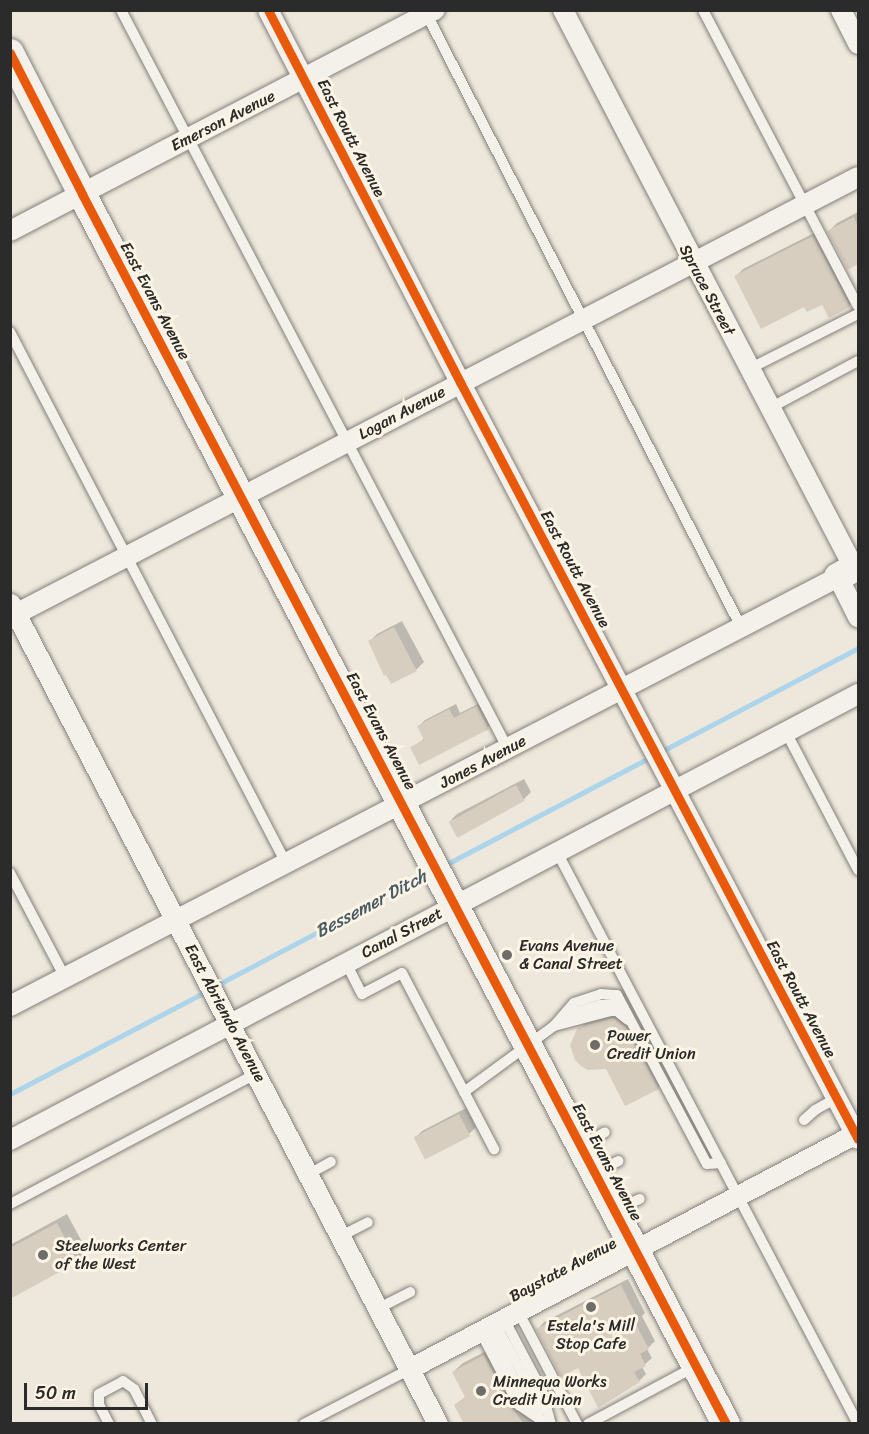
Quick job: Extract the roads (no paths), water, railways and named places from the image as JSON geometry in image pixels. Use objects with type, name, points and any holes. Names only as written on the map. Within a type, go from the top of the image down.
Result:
[{"type":"street","name":"East Routt Avenue","points":[[268,10],[674,791],[858,1135]]},
{"type":"street","name":"Spruce Street","points":[[563,10],[693,264],[770,408],[850,570],[858,617]]},
{"type":"street","points":[[841,10],[858,44]]},
{"type":"street","name":"Emerson Avenue","points":[[10,231],[429,12]]},
{"type":"street","name":"East Evans Avenue","points":[[10,53],[241,499],[530,1046],[581,1138],[607,1167],[627,1204],[636,1249],[726,1424]]},
{"type":"street","name":"Logan Avenue","points":[[12,611],[128,557],[460,382],[858,177]]},
{"type":"street","name":"Jones Avenue","points":[[10,1006],[287,865],[850,570]]},
{"type":"street","name":"East Abriendo Avenue","points":[[12,611],[232,1024],[438,1424]]},
{"type":"street","name":"Canal Street","points":[[10,1140],[346,963],[444,881],[557,852],[858,694]]},
{"type":"street","name":"Baystate Avenue","points":[[410,1369],[738,1194],[858,1135]]},
{"type":"lane","points":[[121,10],[508,749]]},
{"type":"lane","points":[[703,10],[858,306]]},
{"type":"lane","points":[[429,12],[741,627]]},
{"type":"lane","points":[[749,369],[858,314]]},
{"type":"lane","points":[[10,332],[287,865]]},
{"type":"lane","points":[[770,408],[858,361]]},
{"type":"lane","points":[[786,732],[858,870]]},
{"type":"lane","points":[[557,852],[858,1424]]},
{"type":"lane","points":[[10,873],[66,978]]},
{"type":"lane","points":[[346,963],[362,994],[402,973],[494,1149]]},
{"type":"lane","points":[[464,1092],[513,1055],[530,1046],[554,1026],[574,1003],[601,994],[617,995],[707,1164],[722,1163]]},
{"type":"lane","points":[[554,1026],[611,1011],[621,1013],[634,1026]]},
{"type":"lane","points":[[10,1204],[257,1073]]},
{"type":"lane","points":[[804,1120],[815,1110],[837,1098]]},
{"type":"lane","points":[[309,1174],[331,1162]]},
{"type":"lane","points":[[341,1236],[368,1222]]},
{"type":"lane","points":[[378,1308],[410,1292]]},
{"type":"lane","points":[[497,1323],[519,1405],[549,1424]]},
{"type":"lane","points":[[497,1323],[549,1424]]},
{"type":"lane","points":[[497,1323],[577,1424]]},
{"type":"lane","points":[[588,1424],[696,1366]]},
{"type":"lane","points":[[304,1424],[410,1369]]},
{"type":"lane","points":[[109,1424],[99,1404],[99,1394],[123,1381],[134,1389],[152,1424]]},
{"type":"waterway","name":"Bessemer Ditch","points":[[443,866],[858,648]]},
{"type":"waterway","name":"Bessemer Ditch","points":[[215,986],[430,873]]},
{"type":"waterway","name":"Bessemer Ditch","points":[[10,1094],[207,991]]},
{"type":"place","name":"Evans Avenue & Canal Street","points":[[507,955]]},
{"type":"place","name":"Power Credit Union","points":[[595,1045]]},
{"type":"place","name":"Steelworks Center of the West","points":[[43,1255]]},
{"type":"place","name":"Estela's Mill Stop Cafe","points":[[591,1307]]},
{"type":"place","name":"Minnequa Works Credit Union","points":[[481,1391]]}]
